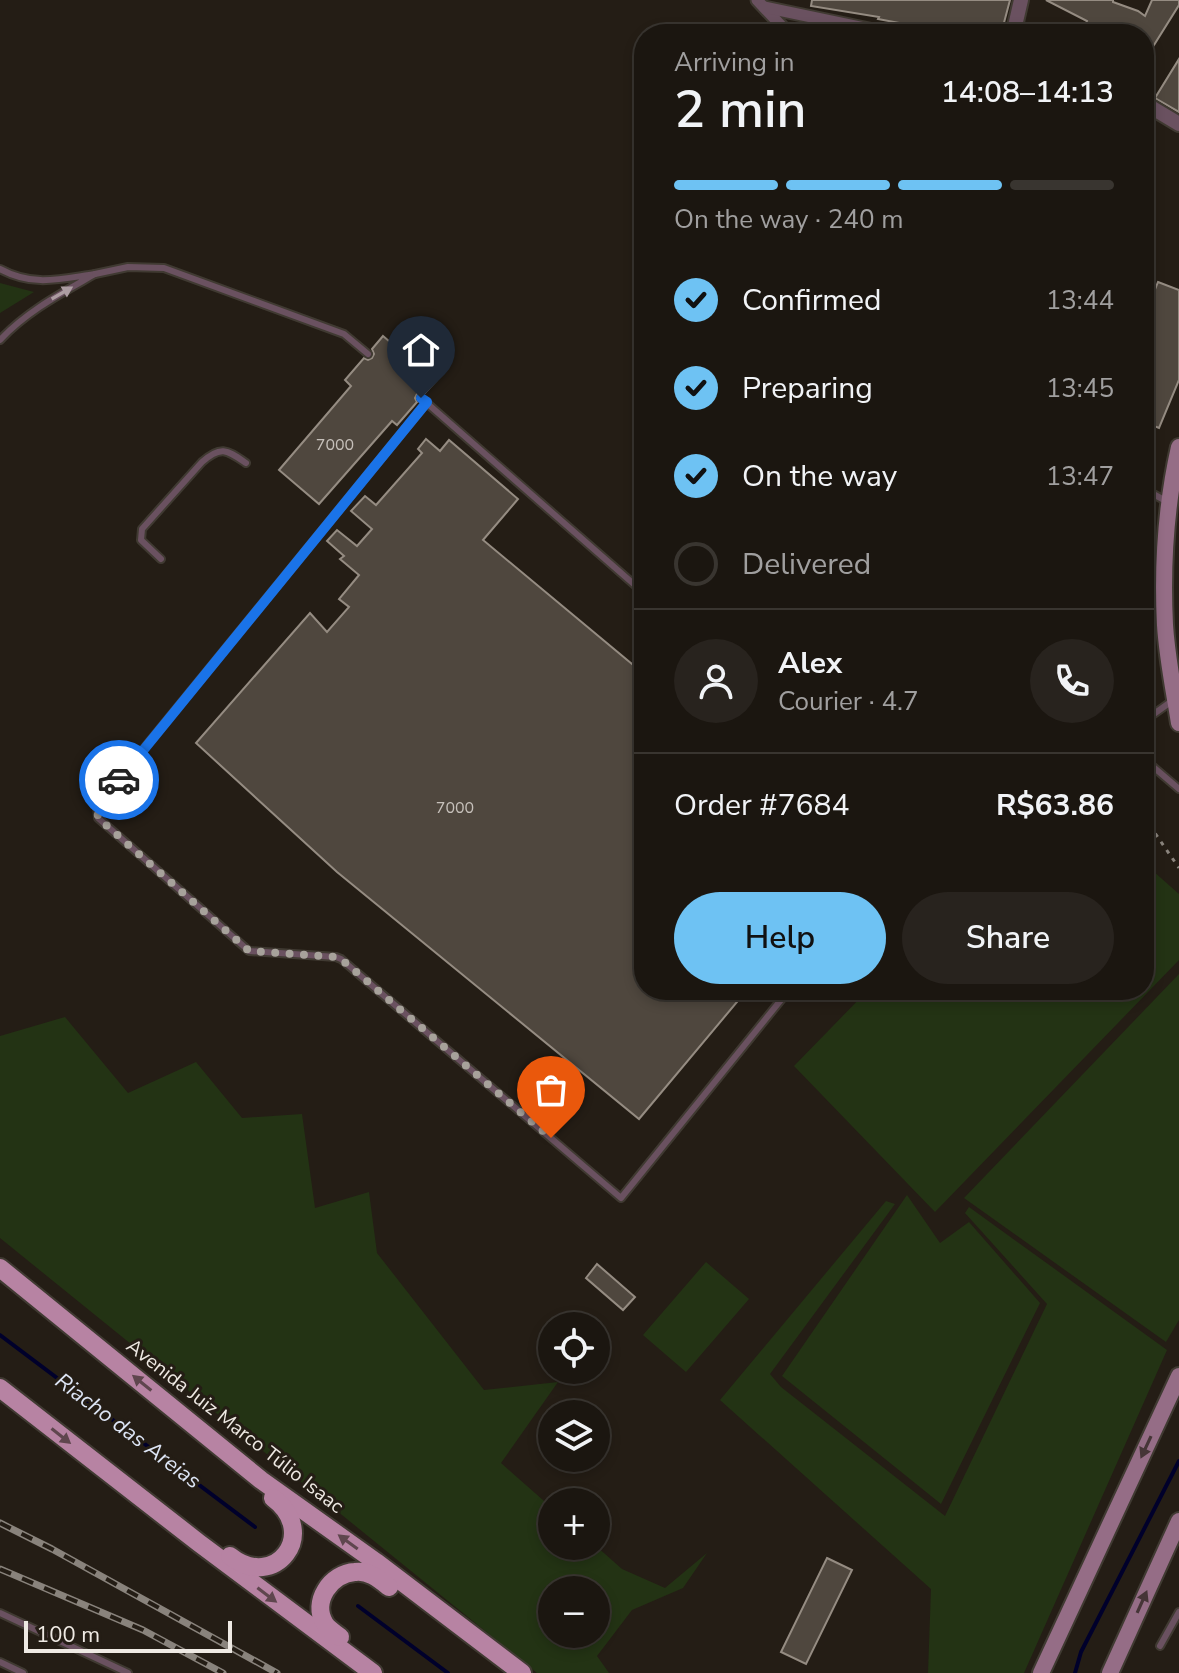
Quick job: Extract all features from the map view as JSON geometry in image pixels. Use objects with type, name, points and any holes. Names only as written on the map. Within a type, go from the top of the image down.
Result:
[{"type":"main road","points":[[1179,447],[1172,477],[1165,543],[1165,627],[1179,723]]},
{"type":"main road","name":"Avenida Juiz Marco Túlio Isaac","points":[[0,1268],[261,1480],[376,1562],[520,1672]]},
{"type":"main road","points":[[1041,1673],[1179,1376]]},
{"type":"main road","points":[[0,1388],[373,1673]]},
{"type":"main road","points":[[134,1493],[185,1520],[240,1563],[257,1568],[274,1565],[288,1553],[294,1537],[292,1519],[282,1505],[197,1441],[167,1403]]},
{"type":"main road","points":[[1110,1673],[1179,1521]]},
{"type":"main road","points":[[385,1673],[324,1624],[320,1606],[325,1589],[338,1576],[356,1571],[374,1575],[448,1631],[520,1672]]},
{"type":"street","points":[[1019,24],[1021,0]]},
{"type":"street","points":[[760,4],[779,24]]},
{"type":"street","points":[[760,4],[849,24]]},
{"type":"street","points":[[1154,109],[1179,124]]},
{"type":"lane","points":[[0,269],[16,277],[45,281],[128,267],[164,268],[344,334],[368,354]]},
{"type":"lane","points":[[0,340],[15,324],[95,274]]},
{"type":"lane","points":[[634,584],[424,400],[97,806],[98,818],[249,951],[341,959],[621,1198],[781,1000]]},
{"type":"lane","points":[[161,559],[141,540],[142,529],[212,452],[230,452],[246,463]]},
{"type":"lane","points":[[1154,494],[1170,502]]},
{"type":"lane","points":[[1154,714],[1175,699]]},
{"type":"lane","points":[[1154,768],[1179,789]]},
{"type":"lane","points":[[1160,1646],[1179,1612]]},
{"type":"lane","points":[[0,1613],[128,1673]]},
{"type":"lane","points":[[0,1662],[23,1673]]},
{"type":"path","points":[[1154,832],[1179,868]]},
{"type":"green space","points":[[0,283],[34,292],[0,313]]},
{"type":"green space","points":[[1154,872],[1179,894],[1179,960],[1154,986]]},
{"type":"green space","points":[[1179,974],[1179,1320],[1166,1342],[964,1198]]},
{"type":"green space","points":[[858,1000],[1140,1000],[935,1212],[794,1066]]},
{"type":"green space","points":[[65,1017],[128,1093],[196,1062],[242,1118],[302,1114],[315,1208],[369,1192],[377,1253],[484,1390],[557,1384],[545,1400],[538,1400],[538,1410],[501,1463],[538,1496],[538,1560],[610,1558],[622,1569],[665,1588],[707,1553],[683,1588],[632,1610],[610,1639],[610,1576],[538,1576],[538,1648],[603,1648],[597,1656],[609,1673],[537,1673],[0,1238],[0,1036]]},
{"type":"green space","points":[[907,1195],[940,1243],[969,1222],[1040,1303],[941,1504],[782,1376]]},
{"type":"green space","points":[[886,1201],[895,1204],[770,1374],[781,1387],[945,1516],[1047,1304],[965,1213],[969,1207],[1167,1350],[1024,1673],[928,1673],[931,1589],[720,1400]]},
{"type":"green space","points":[[706,1262],[749,1299],[686,1372],[643,1335]]},
{"type":"building","points":[[812,0],[1010,0],[1004,24],[905,24],[811,6]]},
{"type":"building","points":[[1046,0],[1113,0],[1145,16],[1152,0],[1179,0],[1179,5],[1154,45],[1154,24],[1086,24],[1087,21]]},
{"type":"building","points":[[1179,59],[1179,112],[1155,98]]},
{"type":"building","points":[[1158,282],[1179,290],[1179,380],[1159,428],[1154,426],[1154,292]]},
{"type":"building","points":[[383,336],[436,381],[425,393],[417,394],[417,402],[397,425],[392,421],[319,504],[279,470],[351,386],[345,380],[364,358],[372,358],[372,349]]},
{"type":"building","points":[[426,439],[440,451],[449,440],[518,499],[483,540],[634,666],[634,1000],[739,1000],[639,1119],[337,872],[196,743],[310,613],[327,632],[349,607],[339,599],[359,575],[340,559],[344,556],[327,541],[337,530],[357,546],[372,529],[351,511],[365,496],[376,505],[422,453],[418,449]]},
{"type":"building","points":[[597,1264],[635,1297],[623,1310],[586,1278]]},
{"type":"building","points":[[827,1558],[852,1570],[806,1664],[781,1652]]},
{"type":"waterway","name":"Riacho das Areias","points":[[0,1335],[255,1527]]},
{"type":"waterway","points":[[1075,1673],[1081,1652],[1179,1461]]},
{"type":"waterway","name":"Riacho das Areias","points":[[358,1606],[448,1673]]},
{"type":"railway","points":[[0,1523],[277,1673]]},
{"type":"railway","points":[[0,1569],[143,1630],[223,1673]]},
{"type":"way so far","points":[[119,780],[97,806],[98,818],[249,951],[341,959],[551,1138]]},
{"type":"route","points":[[119,780],[427,402],[421,398]]}]
